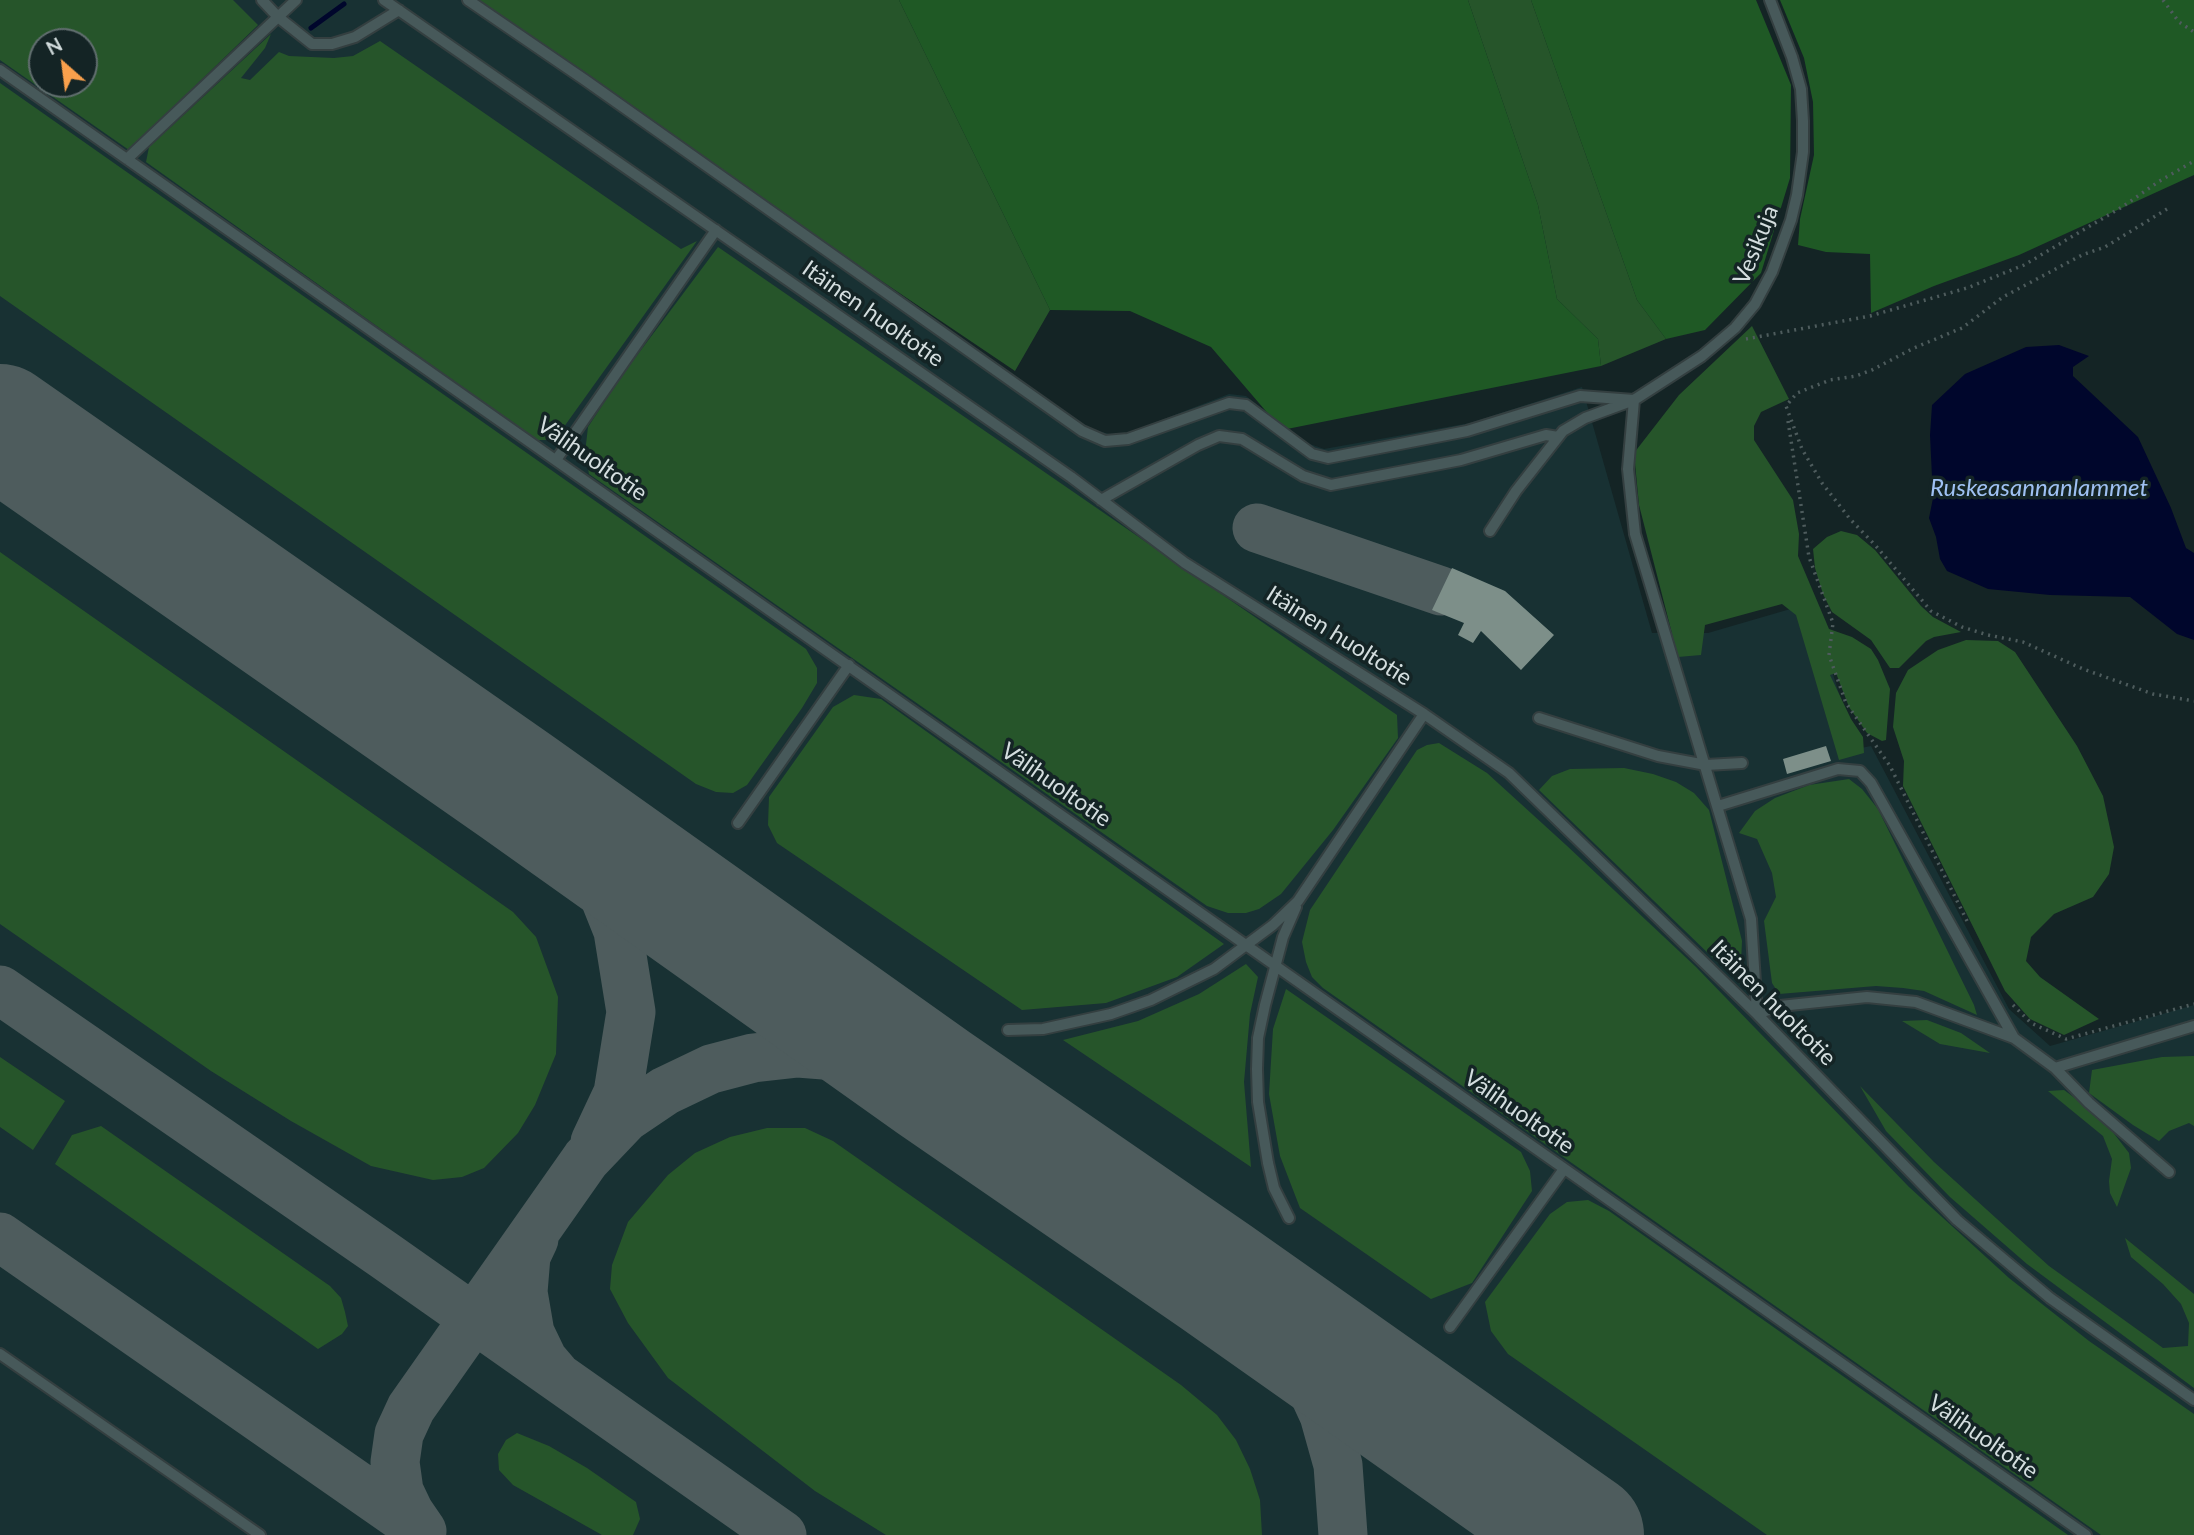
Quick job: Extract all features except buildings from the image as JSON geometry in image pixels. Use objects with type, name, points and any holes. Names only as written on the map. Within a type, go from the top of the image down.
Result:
[{"type":"lane","points":[[262,0],[278,17],[312,44],[332,44],[355,37],[399,10]]},
{"type":"lane","points":[[127,159],[296,0]]},
{"type":"lane","name":"Itäinen huoltotie","points":[[384,0],[1101,500],[1185,563],[1424,714],[1509,773],[1757,1014],[1957,1220],[2050,1298],[2194,1400]]},
{"type":"lane","points":[[468,0],[1082,431],[1105,441],[1128,439],[1229,402],[1246,405],[1312,454],[1328,458],[1467,431],[1580,396],[1634,400],[1628,469],[1635,534],[1751,919],[1757,1014],[1780,1006],[1867,996],[1916,1002],[2014,1038],[2054,1068],[2169,1172]]},
{"type":"lane","name":"Vesikuja","points":[[1558,437],[1585,418],[1634,400],[1702,356],[1735,328],[1755,304],[1772,272],[1791,219],[1803,152],[1801,89],[1770,0]]},
{"type":"lane","name":"Välihuoltotie","points":[[0,70],[2087,1535]]},
{"type":"lane","points":[[556,460],[716,230]]},
{"type":"lane","points":[[1101,500],[1198,445],[1219,436],[1242,439],[1303,476],[1331,485],[1461,460],[1546,435],[1558,437],[1516,491],[1490,531]]},
{"type":"lane","points":[[738,822],[849,665]]},
{"type":"lane","points":[[1009,1030],[1043,1029],[1111,1014],[1152,1000],[1214,969],[1247,945],[1298,901],[1424,714]]},
{"type":"lane","points":[[1539,718],[1658,756],[1706,765],[1742,764]]},
{"type":"lane","points":[[1718,806],[1838,769],[1860,771],[1871,783],[2014,1038]]},
{"type":"lane","points":[[1289,1218],[1274,1188],[1268,1163],[1258,1102],[1258,1038],[1275,965],[1298,901]]},
{"type":"lane","points":[[2054,1068],[2194,1026]]},
{"type":"lane","points":[[1450,1327],[1564,1170]]},
{"type":"lane","points":[[0,1354],[260,1535]]},
{"type":"path","points":[[2163,0],[2179,22],[2194,32]]},
{"type":"path","points":[[1738,342],[1750,337],[1870,316],[1968,288],[2024,265],[2194,161]]},
{"type":"path","points":[[1974,935],[1890,766],[1846,704],[1829,654],[1833,623],[1809,557],[1786,406],[1797,393],[1830,380],[1856,376],[1872,370],[1914,348],[1962,328],[2003,297],[2082,255],[2105,247],[2167,209]]},
{"type":"path","points":[[1786,406],[1802,449],[1822,483],[1931,611],[1962,627],[2023,642],[2083,669],[2153,694],[2194,701]]},
{"type":"path","points":[[2013,1005],[2031,1023],[2066,1040],[2194,1004]]},
{"type":"shaded area","points":[[0,0],[472,0],[1091,429],[1113,435],[1130,432],[1229,394],[1246,396],[1307,443],[1324,449],[1470,423],[1582,387],[1652,633],[1708,633],[1811,603],[1856,749],[1871,746],[2009,1009],[2050,1046],[2194,1005],[2194,1535],[0,1535]]},
{"type":"green space","points":[[0,0],[233,0],[258,25],[129,150],[54,98],[98,98],[98,28],[28,28],[28,80],[0,60]]},
{"type":"green space","points":[[473,0],[899,0],[1050,310],[1015,371],[800,226]]},
{"type":"green space","points":[[899,0],[1468,0],[1538,205],[1557,299],[1598,339],[1601,366],[1282,430],[1211,347],[1130,311],[1050,310]]},
{"type":"green space","points":[[1468,0],[1531,0],[1637,300],[1666,339],[1601,366],[1598,339],[1557,299],[1538,205]]},
{"type":"green space","points":[[1531,0],[1756,0],[1791,85],[1790,178],[1761,273],[1705,330],[1666,339],[1637,300]]},
{"type":"green space","points":[[1780,0],[2194,0],[2194,175],[2019,255],[1934,286],[1871,313],[1870,254],[1826,252],[1798,245],[1800,219],[1814,155],[1813,102],[1804,58]]},
{"type":"green space","points":[[271,34],[265,48],[241,78],[250,80],[279,52],[289,56],[353,56],[380,41],[681,249],[697,241],[561,431],[548,440],[537,440],[146,162],[149,147]]},
{"type":"green space","points":[[0,83],[806,649],[817,668],[817,683],[747,785],[733,793],[716,792],[696,784],[0,296]]},
{"type":"green space","points":[[718,247],[1397,715],[1398,738],[1333,830],[1281,894],[1259,909],[1246,913],[1228,913],[1207,906],[589,474],[585,453],[588,427],[620,378]]},
{"type":"green space","points":[[1752,326],[1789,399],[1761,412],[1754,426],[1754,440],[1793,500],[1799,534],[1798,556],[1829,629],[1852,637],[1871,649],[1890,689],[1886,740],[1882,741],[1867,733],[1849,707],[1836,673],[1830,675],[1851,719],[1863,737],[1864,753],[1839,760],[1796,615],[1782,604],[1705,625],[1701,655],[1678,657],[1639,505],[1634,453],[1679,395]]},
{"type":"green space","points":[[1841,531],[1857,535],[1875,550],[1921,606],[1933,617],[1961,632],[1926,641],[1899,668],[1890,668],[1871,640],[1832,612],[1823,594],[1815,568],[1813,549],[1827,537]]},
{"type":"green space","points":[[0,552],[513,912],[536,937],[558,997],[556,1054],[535,1105],[518,1133],[484,1168],[462,1177],[433,1180],[371,1166],[291,1121],[211,1071],[0,924]]},
{"type":"green space","points":[[1966,640],[1998,641],[2015,652],[2077,746],[2103,796],[2114,847],[2109,874],[2093,897],[2054,914],[2031,937],[2026,961],[2040,977],[2099,1019],[2064,1035],[2030,1019],[2005,991],[1903,786],[1904,761],[1893,727],[1896,693],[1908,670],[1938,650]]},
{"type":"green space","points":[[854,695],[881,699],[1224,944],[1177,977],[1106,1003],[1022,1010],[777,843],[768,825],[769,797],[833,707]]},
{"type":"green space","points":[[1439,743],[1487,773],[1696,967],[1909,1187],[2009,1278],[2089,1341],[2194,1414],[2194,1535],[2101,1535],[1323,988],[1312,977],[1302,942],[1310,910],[1417,750]]},
{"type":"green space","points":[[1624,768],[1676,782],[1694,793],[1709,810],[1742,941],[1740,984],[1539,790],[1552,776],[1570,769]]},
{"type":"green space","points":[[1849,779],[1862,789],[1878,809],[1977,1015],[1924,991],[1876,986],[1779,994],[1772,983],[1764,921],[1776,897],[1772,873],[1757,839],[1739,833],[1755,811],[1775,798],[1809,785]]},
{"type":"green space","points":[[1246,964],[1258,977],[1250,1014],[1244,1082],[1251,1167],[1063,1040],[1138,1021],[1199,994]]},
{"type":"green space","points":[[1286,989],[1521,1152],[1530,1171],[1532,1191],[1472,1283],[1431,1299],[1300,1208],[1280,1156],[1269,1094],[1273,1029]]},
{"type":"green space","points":[[1927,1020],[1961,1033],[1990,1053],[1940,1044],[1902,1021]]},
{"type":"green space","points":[[2194,1056],[2194,1126],[2189,1123],[2169,1131],[2159,1141],[2089,1093],[2092,1070],[2162,1057]]},
{"type":"green space","points":[[0,1057],[65,1101],[33,1150],[0,1127]]},
{"type":"green space","points":[[1860,1086],[1934,1162],[2049,1266],[2163,1348],[2188,1346],[2189,1323],[2181,1304],[2163,1284],[2131,1257],[2125,1238],[2194,1294],[2194,1388],[2027,1264],[1950,1197],[1886,1131]]},
{"type":"green space","points":[[2064,1090],[2102,1118],[2129,1153],[2131,1168],[2117,1207],[2110,1193],[2112,1159],[2103,1136],[2048,1091]]},
{"type":"green space","points":[[101,1126],[330,1286],[341,1298],[345,1312],[348,1326],[342,1334],[318,1349],[55,1164],[72,1135]]},
{"type":"green space","points":[[767,1128],[805,1128],[833,1141],[1181,1385],[1217,1415],[1236,1440],[1250,1469],[1260,1500],[1262,1535],[886,1535],[815,1491],[668,1378],[628,1323],[610,1289],[612,1265],[628,1222],[668,1175],[695,1153],[730,1137]]},
{"type":"green space","points":[[1588,1200],[1609,1211],[2068,1535],[1767,1535],[1508,1354],[1491,1331],[1485,1302],[1550,1214],[1567,1202]]},
{"type":"green space","points":[[517,1433],[549,1446],[587,1468],[636,1502],[640,1519],[633,1535],[602,1535],[513,1485],[499,1470],[498,1454],[506,1440]]},
{"type":"water","name":"Ruskeasannanlammet","points":[[2059,345],[2089,356],[2073,367],[2073,376],[2138,437],[2171,508],[2186,548],[2194,553],[2194,640],[2177,634],[2130,597],[2050,595],[1988,589],[1947,571],[1940,559],[1929,518],[1933,498],[1930,435],[1932,405],[1965,374],[2026,347]]},
{"type":"waterway","points":[[311,28],[344,4]]},
{"type":"taxiway","points":[[1257,528],[1441,591]]},
{"type":"taxiway","points":[[516,786],[557,827],[600,886],[618,931],[631,1012],[618,1093],[595,1142]]},
{"type":"taxiway","points":[[0,990],[384,1255],[782,1535]]},
{"type":"taxiway","points":[[422,1531],[399,1491],[395,1462],[399,1434],[411,1408],[586,1159],[625,1118],[665,1091],[711,1069],[753,1058],[798,1053],[837,1056],[882,1064],[934,1083]]},
{"type":"taxiway","points":[[0,1237],[421,1530]]},
{"type":"taxiway","points":[[534,1239],[526,1256],[523,1292],[530,1333],[543,1360],[555,1374]]},
{"type":"taxiway","points":[[1216,1277],[1273,1328],[1301,1365],[1324,1415],[1338,1465],[1343,1535]]},
{"type":"runway","points":[[0,426],[1582,1535]]}]
